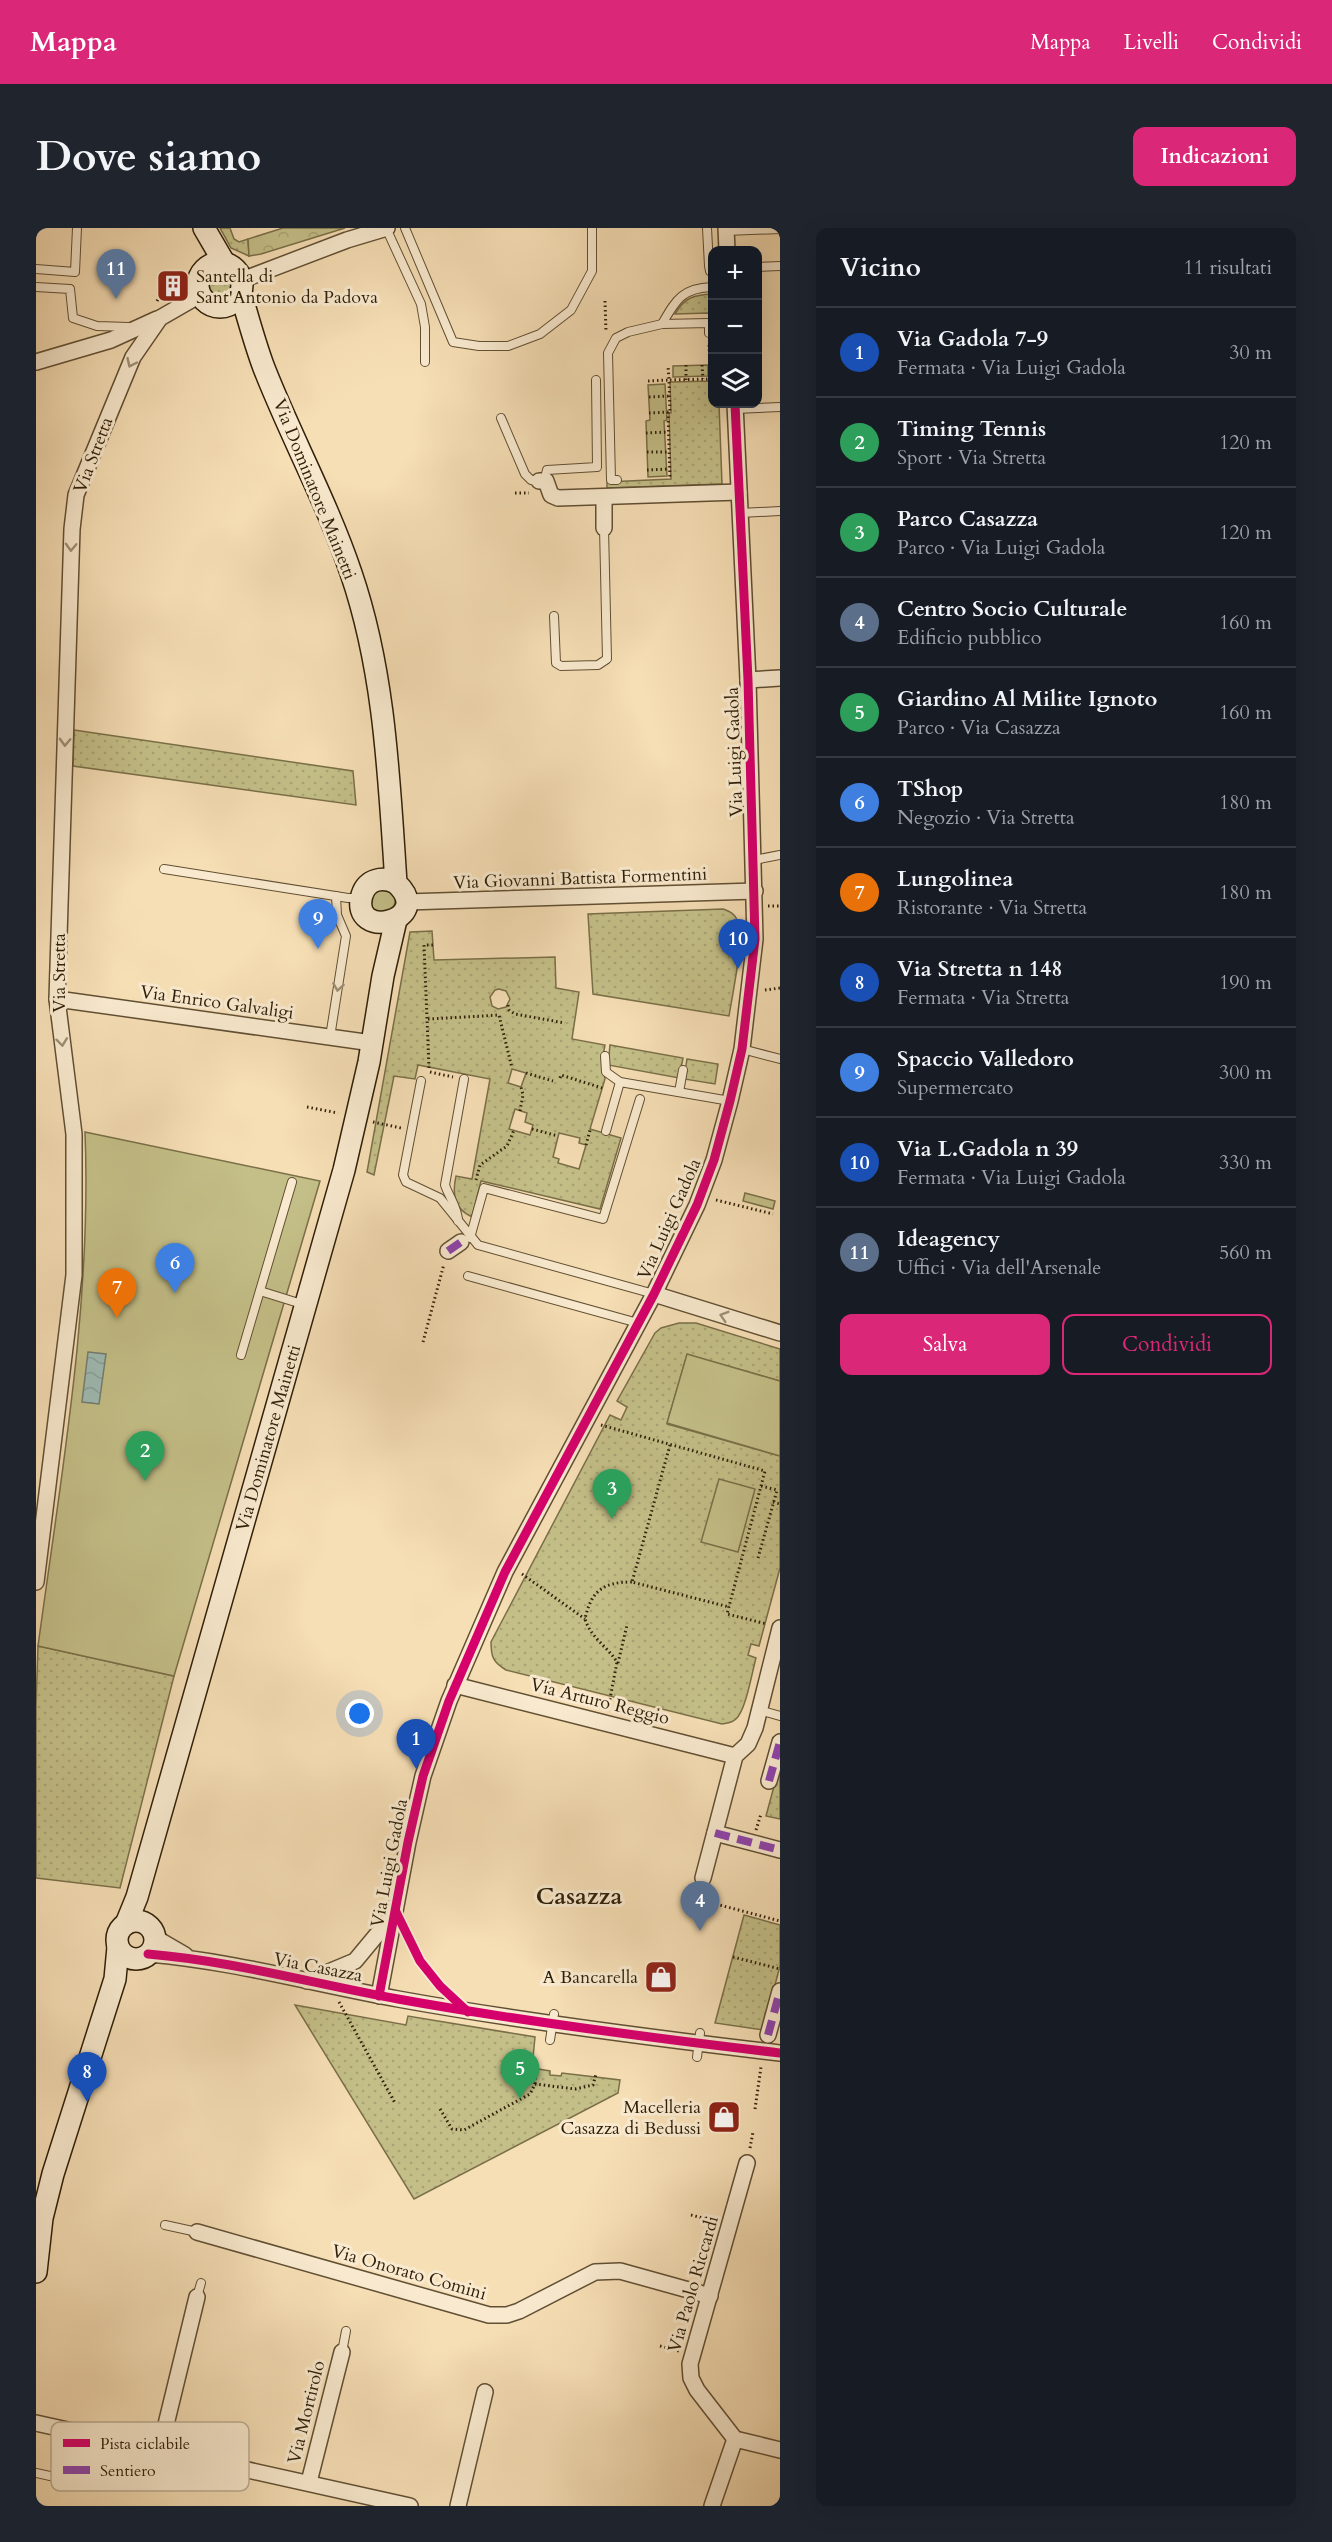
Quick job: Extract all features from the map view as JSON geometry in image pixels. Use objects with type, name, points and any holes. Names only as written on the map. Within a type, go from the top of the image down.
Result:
[{"type":"street","points":[[198,228],[216,266]]},
{"type":"street","points":[[204,228],[216,266]]},
{"type":"street","points":[[216,266],[198,281],[200,295],[210,305],[223,308],[234,303],[242,287],[347,240],[387,228]]},
{"type":"street","points":[[726,230],[727,246]]},
{"type":"street","points":[[216,266],[236,270],[242,287]]},
{"type":"street","name":"Via Dominatore Mainetti","points":[[141,1944],[141,1922],[126,1924],[137,1897],[357,1117],[372,1043],[382,976],[401,911],[402,888],[396,883],[382,710],[352,574],[327,509],[264,367],[242,287]]},
{"type":"street","name":"Via Stretta","points":[[36,1582],[79,1232],[74,1134],[57,999],[72,529],[76,495],[133,357],[158,310],[200,295]]},
{"type":"street","name":"Via Dominatore Mainetti","points":[[223,308],[264,367]]},
{"type":"street","points":[[36,362],[111,340],[140,328],[158,310]]},
{"type":"street","name":"Via Luigi Gadola","points":[[379,1996],[423,1776],[455,1685],[506,1572],[654,1294],[697,1205],[714,1160],[742,1049],[755,939],[755,891],[735,408]]},
{"type":"street","points":[[544,479],[553,497],[739,492]]},
{"type":"street","points":[[604,497],[604,528]]},
{"type":"street","points":[[748,680],[780,678]]},
{"type":"street","name":"Via Dominatore Mainetti","points":[[382,976],[373,921],[363,911],[367,890],[392,825]]},
{"type":"street","points":[[367,890],[385,879],[396,883]]},
{"type":"street","name":"Via Giovanni Battista Formentini","points":[[401,911],[755,891]]},
{"type":"street","points":[[373,921],[380,923],[401,911]]},
{"type":"street","name":"Via Enrico Galvaligi","points":[[57,999],[372,1043]]},
{"type":"street","points":[[654,1294],[780,1333]]},
{"type":"street","points":[[703,1878],[735,1756],[748,1744],[759,1710],[774,1626]]},
{"type":"street","name":"Via Arturo Reggio","points":[[455,1685],[735,1756]]},
{"type":"street","points":[[769,1781],[780,1742]]},
{"type":"street","points":[[715,1833],[780,1850]]},
{"type":"street","points":[[36,2272],[39,2211],[53,2174],[115,1978],[141,1944],[137,1897]]},
{"type":"street","name":"Via Luigi Gadola","points":[[307,1981],[355,1962],[396,1912]]},
{"type":"street","name":"Via Casazza","points":[[141,1944],[190,1958],[379,1996],[552,2026],[780,2054]]},
{"type":"street","points":[[768,2036],[780,1991]]},
{"type":"street","name":"Via Paolo Riccardi","points":[[735,2439],[697,2390],[690,2364],[747,2163]]},
{"type":"street","name":"Via Onorato Comini","points":[[196,2232],[489,2315],[519,2312],[595,2272],[608,2270],[620,2271],[710,2296]]},
{"type":"street","points":[[167,2422],[199,2290]]},
{"type":"street","name":"Via Mortirolo","points":[[309,2482],[342,2352]]},
{"type":"street","points":[[458,2506],[485,2392]]},
{"type":"street","name":"Via Mortirolo","points":[[36,2423],[51,2426]]},
{"type":"street","points":[[712,2506],[735,2439],[780,2450]]},
{"type":"street","name":"Via Mortirolo","points":[[249,2469],[410,2506]]},
{"type":"lane","points":[[36,269],[75,272],[77,228]]},
{"type":"lane","points":[[387,228],[420,304],[425,327],[425,362]]},
{"type":"lane","points":[[405,228],[453,342],[479,346],[508,346],[540,334],[571,310],[592,272],[592,228]]},
{"type":"lane","points":[[706,228],[708,253]]},
{"type":"lane","points":[[726,230],[780,229]]},
{"type":"lane","points":[[762,267],[780,266]]},
{"type":"lane","points":[[36,287],[70,289],[73,318],[97,326],[140,328]]},
{"type":"lane","points":[[662,324],[678,298],[692,290],[708,288]]},
{"type":"lane","points":[[617,480],[611,480],[608,353],[615,338],[628,332],[662,324],[708,323]]},
{"type":"lane","points":[[501,418],[525,474],[531,480],[544,479],[547,470],[597,467],[596,380]]},
{"type":"lane","points":[[762,406],[780,406]]},
{"type":"lane","points":[[740,513],[780,511]]},
{"type":"lane","points":[[554,616],[556,663],[561,666],[598,665],[607,659],[604,528]]},
{"type":"lane","points":[[754,860],[780,855]]},
{"type":"lane","points":[[164,869],[336,896],[367,890]]},
{"type":"lane","points":[[330,1037],[346,936],[337,915],[336,896]]},
{"type":"lane","points":[[742,1049],[780,1059]]},
{"type":"lane","points":[[605,1056],[606,1072],[620,1082],[730,1101]]},
{"type":"lane","points":[[679,1092],[683,1070]]},
{"type":"lane","points":[[460,1078],[445,1185],[451,1202],[458,1212],[460,1244]]},
{"type":"lane","points":[[421,1082],[403,1174],[406,1182],[440,1198],[458,1221]]},
{"type":"lane","points":[[606,1131],[620,1082]]},
{"type":"lane","points":[[460,1244],[484,1188],[603,1219],[640,1099]]},
{"type":"lane","points":[[241,1355],[292,1182]]},
{"type":"lane","points":[[460,1244],[478,1245],[654,1294]]},
{"type":"lane","points":[[468,1276],[638,1323]]},
{"type":"lane","points":[[260,1292],[305,1305]]},
{"type":"lane","points":[[759,1710],[780,1716]]},
{"type":"lane","points":[[165,2225],[196,2232]]},
{"type":"lane","points":[[342,2352],[346,2331]]},
{"type":"lane","points":[[36,2473],[51,2476]]},
{"type":"path","points":[[158,310],[170,270],[170,259]]},
{"type":"path","points":[[170,270],[179,276]]},
{"type":"path","points":[[604,301],[605,317]]},
{"type":"path","points":[[686,365],[686,380]]},
{"type":"path","points":[[702,365],[703,379]]},
{"type":"path","points":[[668,366],[670,486]]},
{"type":"path","points":[[648,381],[708,379]]},
{"type":"path","points":[[649,397],[670,396]]},
{"type":"path","points":[[650,413],[668,412]]},
{"type":"path","points":[[646,432],[668,432]]},
{"type":"path","points":[[647,452],[669,452]]},
{"type":"path","points":[[648,470],[669,469]]},
{"type":"path","points":[[767,906],[780,906]]},
{"type":"path","points":[[429,1068],[424,945],[433,945]]},
{"type":"path","points":[[765,990],[780,988]]},
{"type":"path","points":[[508,1005],[509,1010],[515,1014],[565,1023]]},
{"type":"path","points":[[498,1009],[512,1068]]},
{"type":"path","points":[[428,1019],[500,1015]]},
{"type":"path","points":[[526,1073],[553,1081]]},
{"type":"path","points":[[441,1074],[460,1078]]},
{"type":"path","points":[[560,1077],[561,1075],[602,1088]]},
{"type":"path","points":[[520,1110],[523,1095],[521,1088]]},
{"type":"path","points":[[307,1107],[357,1117]]},
{"type":"path","points":[[379,1123],[412,1130]]},
{"type":"path","points":[[532,1129],[558,1136]]},
{"type":"path","points":[[475,1183],[480,1165],[507,1146],[514,1130]]},
{"type":"path","points":[[586,1145],[590,1130]]},
{"type":"path","points":[[719,1201],[773,1214]]},
{"type":"path","points":[[423,1342],[460,1244]]},
{"type":"path","points":[[604,1427],[765,1471],[727,1614],[774,1626]]},
{"type":"path","points":[[632,1582],[670,1444]]},
{"type":"path","points":[[758,1558],[777,1490],[761,1485]]},
{"type":"path","points":[[773,1502],[780,1504]]},
{"type":"path","points":[[522,1574],[585,1619],[594,1637],[608,1647],[617,1662],[617,1667]]},
{"type":"path","points":[[585,1619],[589,1602],[605,1584],[632,1582],[729,1607]]},
{"type":"path","points":[[609,1704],[627,1625]]},
{"type":"path","points":[[699,1894],[697,1899],[780,1921]]},
{"type":"path","points":[[733,1957],[780,1969]]},
{"type":"path","points":[[338,1998],[344,2014],[395,2103]]},
{"type":"path","points":[[755,2109],[762,2062]]},
{"type":"path","points":[[440,2109],[453,2128],[464,2130],[530,2094],[535,2084],[536,2066]]},
{"type":"path","points":[[535,2084],[575,2089],[593,2085],[596,2074]]},
{"type":"path","points":[[692,2215],[717,2222]]},
{"type":"path","points":[[660,2346],[678,2351]]},
{"type":"green space","points":[[220,228],[230,228],[234,239],[239,242],[248,239],[249,256],[231,248]]},
{"type":"green space","points":[[283,228],[345,228],[249,256],[248,239]]},
{"type":"green space","points":[[220,273],[228,277],[232,285],[228,293],[220,297],[212,293],[208,285],[212,277]]},
{"type":"green space","points":[[708,294],[708,313],[675,314],[682,304],[700,295]]},
{"type":"green space","points":[[708,365],[708,376],[673,377],[673,366]]},
{"type":"green space","points":[[708,381],[708,408],[719,408],[722,484],[607,488],[607,482],[671,479],[670,382]]},
{"type":"green space","points":[[665,384],[667,420],[664,421],[667,476],[648,477],[646,421],[650,420],[648,385]]},
{"type":"green space","points":[[74,730],[353,771],[356,805],[73,766]]},
{"type":"green space","points":[[383,889],[391,893],[395,901],[391,909],[383,913],[375,909],[371,901],[375,893]]},
{"type":"green space","points":[[723,909],[735,916],[740,932],[739,955],[729,1016],[593,994],[588,914]]},
{"type":"green space","points":[[432,931],[434,960],[555,957],[556,988],[579,992],[572,1039],[605,1045],[602,1061],[605,1079],[590,1129],[621,1138],[600,1209],[481,1181],[472,1217],[466,1214],[456,1200],[456,1176],[472,1179],[490,1079],[418,1065],[415,1079],[394,1076],[374,1175],[367,1172],[410,932]],"holes":[[[495,990],[506,991],[510,999],[506,1007],[498,1009],[492,1006],[490,997]],[[512,1069],[526,1073],[521,1087],[508,1083]],[[515,1109],[527,1113],[525,1122],[533,1125],[530,1135],[509,1129]],[[559,1133],[580,1138],[579,1143],[586,1145],[579,1169],[558,1163],[559,1159],[553,1157]]]},
{"type":"green space","points":[[610,1045],[683,1058],[679,1078],[608,1065]]},
{"type":"green space","points":[[687,1059],[718,1064],[715,1084],[684,1079]]},
{"type":"green space","points":[[85,1132],[320,1181],[174,1676],[38,1646],[65,1454],[79,1325],[84,1261]]},
{"type":"green space","points":[[745,1193],[775,1201],[773,1209],[743,1201]]},
{"type":"green space","points":[[679,1323],[696,1323],[780,1349],[780,1381],[687,1355],[667,1424],[780,1456],[780,1568],[759,1646],[751,1644],[748,1655],[756,1658],[743,1708],[734,1720],[722,1724],[506,1670],[496,1662],[492,1652],[491,1642],[610,1415],[621,1420],[627,1407],[617,1401],[655,1333],[661,1328]]},
{"type":"green space","points":[[687,1354],[780,1381],[780,1456],[667,1423]]},
{"type":"green space","points":[[719,1479],[755,1489],[738,1552],[701,1542]]},
{"type":"green space","points":[[38,1646],[174,1676],[120,1888],[36,1878]]},
{"type":"green space","points":[[780,1764],[780,1819],[766,1816]]},
{"type":"green space","points":[[744,1915],[780,1925],[780,1966],[763,2030],[715,2023]]},
{"type":"green space","points":[[295,2005],[406,2025],[408,2016],[535,2037],[532,2068],[550,2071],[550,2075],[561,2076],[562,2073],[620,2080],[618,2093],[414,2199]]},
{"type":"water","points":[[88,1352],[106,1354],[99,1404],[82,1402]]},
{"type":"marked path","points":[[448,1251],[461,1242]]},
{"type":"marked path","points":[[769,1781],[780,1742]]},
{"type":"marked path","points":[[715,1833],[780,1850]]},
{"type":"marked path","points":[[768,2035],[780,1991]]},
{"type":"cycle path","points":[[379,1996],[423,1776],[449,1701],[505,1572],[654,1294],[697,1205],[714,1160],[742,1049],[755,939],[748,680],[735,408]]},
{"type":"cycle path","points":[[396,1912],[420,1961],[440,1986],[468,2012]]},
{"type":"cycle path","points":[[148,1954],[243,1967],[398,1999],[493,2015],[780,2053]]},
{"type":"place","name":"Santella di Sant'Antonio da Padova","points":[[173,286]]},
{"type":"place","name":"Ideagency","points":[[116,299]]},
{"type":"place","name":"Spaccio Valledoro","points":[[318,949]]},
{"type":"place","name":"Via L.Gadola n 39","points":[[738,969]]},
{"type":"place","name":"TShop","points":[[175,1293]]},
{"type":"place","name":"Lungolinea","points":[[117,1318]]},
{"type":"place","name":"Timing Tennis","points":[[145,1481]]},
{"type":"place","name":"Parco Casazza","points":[[612,1519]]},
{"type":"place","name":"Via Gadola 7-9","points":[[416,1769]]},
{"type":"place","name":"Centro Socio Culturale","points":[[700,1931]]},
{"type":"place","name":"A Bancarella","points":[[661,1977]]},
{"type":"place","name":"Giardino Al Milite Ignoto","points":[[520,2099]]},
{"type":"place","name":"Via Stretta n 148","points":[[87,2102]]},
{"type":"place","name":"Macelleria Casazza di Bedussi","points":[[724,2117]]},
{"type":"district","name":"Casazza","points":[[579,1896]]}]
